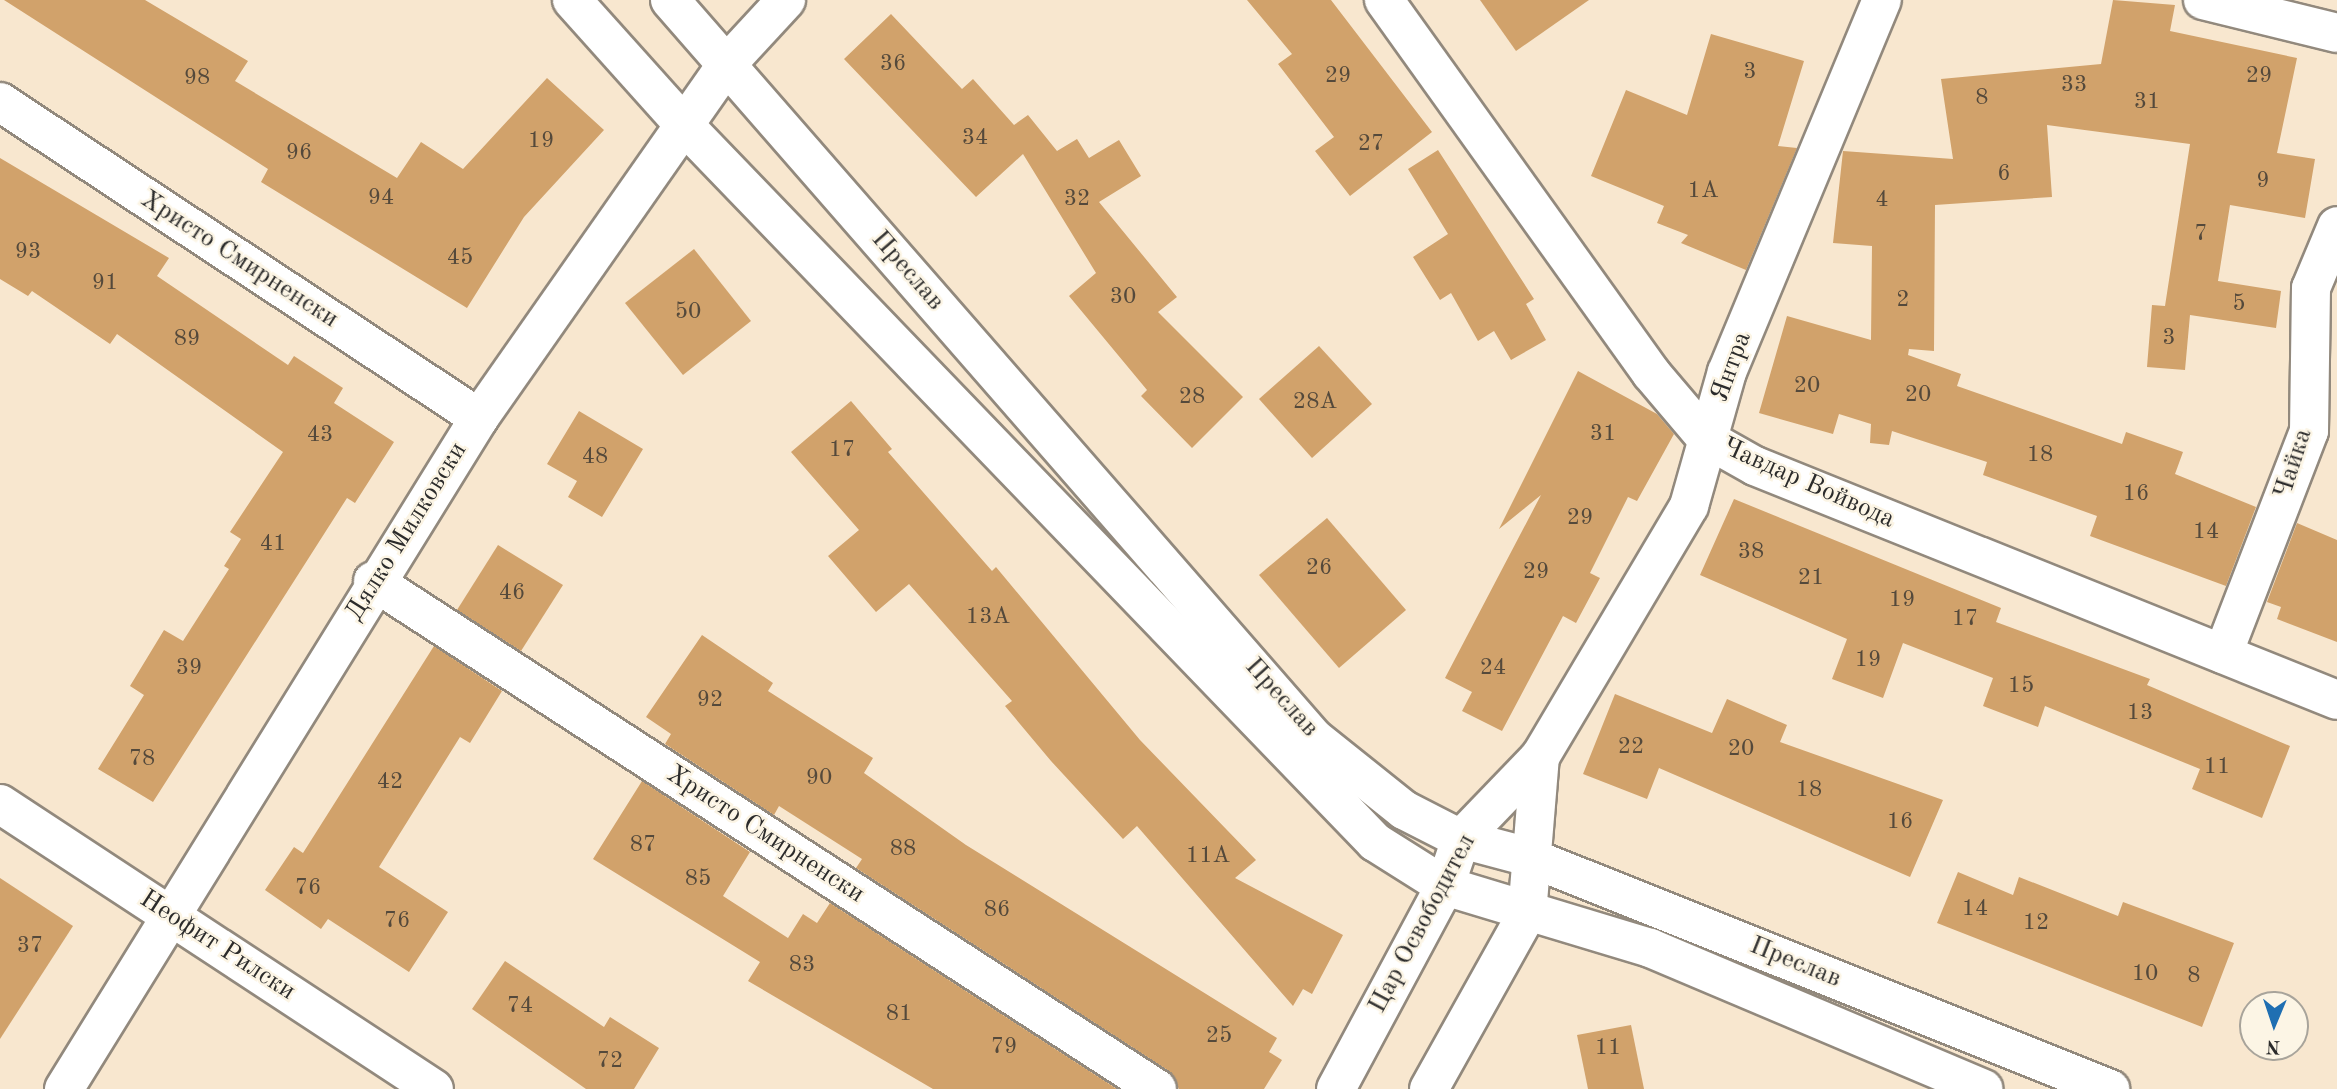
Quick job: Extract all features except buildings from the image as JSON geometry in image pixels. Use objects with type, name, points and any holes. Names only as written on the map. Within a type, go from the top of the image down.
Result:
[{"type":"street","name":"Преслав","points":[[572,0],[684,125],[1375,842],[1445,886],[1527,914],[1650,948],[1983,1089]]},
{"type":"street","name":"Преслав","points":[[670,0],[1314,738],[1404,810],[1461,839],[1529,857],[2110,1089]]},
{"type":"street","name":"Дялко Милковски","points":[[64,1089],[174,917],[373,581],[479,418],[727,64],[786,0]]},
{"type":"street","name":"Чавдар Войвода","points":[[1384,0],[1651,373],[1707,439],[1755,466],[2337,700]]},
{"type":"street","name":"Янтра","points":[[1540,757],[1689,506],[1727,372],[1882,0]]},
{"type":"street","points":[[2203,0],[2337,33]]},
{"type":"street","name":"Христо Смирненски","points":[[0,102],[479,418]]},
{"type":"street","name":"Чайка","points":[[2223,654],[2309,431],[2311,288],[2337,226]]},
{"type":"street","name":"Христо Смирненски","points":[[373,581],[1157,1089]]},
{"type":"street","points":[[1429,1089],[1527,914],[1529,857],[1540,757]]},
{"type":"street","name":"Цар Освободител","points":[[1336,1089],[1445,886],[1461,839],[1540,757]]},
{"type":"street","name":"Неофит Рилски","points":[[0,804],[434,1089]]}]
